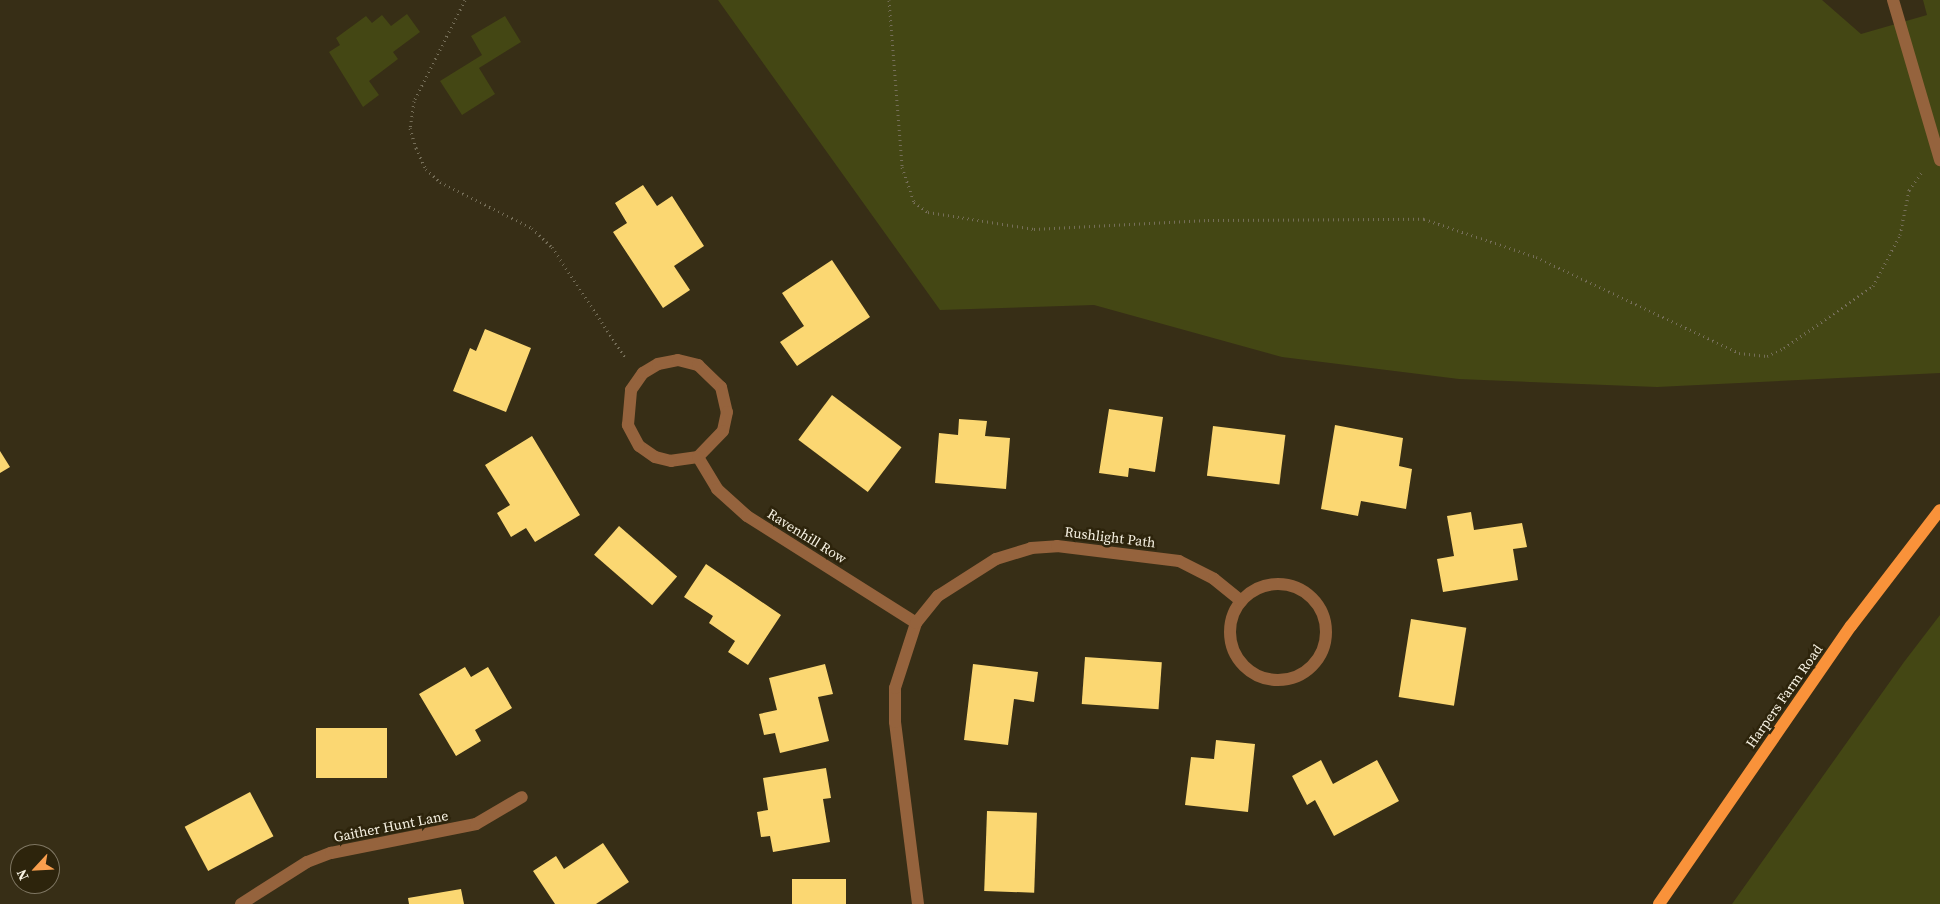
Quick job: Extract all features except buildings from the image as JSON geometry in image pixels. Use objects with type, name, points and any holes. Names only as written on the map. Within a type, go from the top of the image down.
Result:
[{"type":"main road","name":"Harpers Farm Road","points":[[1659,904],[1851,626],[1940,510]]},
{"type":"street","points":[[1893,0],[1940,160]]},
{"type":"street","points":[[678,360],[698,365],[721,387],[727,412],[723,431],[698,457],[671,461],[639,446],[628,426],[626,408],[630,390],[643,373],[658,364],[678,360]]},
{"type":"street","name":"Ravenhill Row","points":[[698,457],[718,489],[747,516],[916,623]]},
{"type":"street","name":"Rushlight Path","points":[[918,904],[895,722],[895,688],[916,623],[938,596],[966,575],[1022,551],[1057,546],[1179,562],[1214,579],[1240,601]]},
{"type":"street","points":[[1276,583],[1294,586],[1312,596],[1327,630],[1322,653],[1312,666],[1285,680],[1267,679],[1250,671],[1230,640],[1231,621],[1240,601],[1256,588],[1276,583]]},
{"type":"street","name":"Gaither Hunt Lane","points":[[241,904],[307,862],[330,852],[476,824],[522,797]]},
{"type":"path","points":[[465,0],[414,101],[410,128],[416,148],[426,168],[440,182],[532,228],[552,248],[627,360],[643,373]]},
{"type":"path","points":[[889,0],[902,167],[914,202],[928,212],[1034,229],[1208,220],[1424,219],[1536,257],[1739,353],[1767,356],[1784,348],[1873,286],[1900,235],[1914,179],[1940,160]]},
{"type":"green space","points":[[718,0],[1822,0],[1861,34],[1927,15],[1923,0],[1940,0],[1940,373],[1657,387],[1459,379],[1282,357],[1094,305],[940,310]]},
{"type":"green space","points":[[407,14],[420,32],[393,52],[398,59],[369,81],[379,95],[363,107],[329,52],[340,45],[336,38],[366,16],[372,23],[382,15],[391,26]]},
{"type":"green space","points":[[505,16],[521,42],[479,68],[495,94],[462,115],[440,81],[482,55],[471,36]]},
{"type":"green space","points":[[1940,615],[1940,904],[1732,904],[1904,662]]}]
